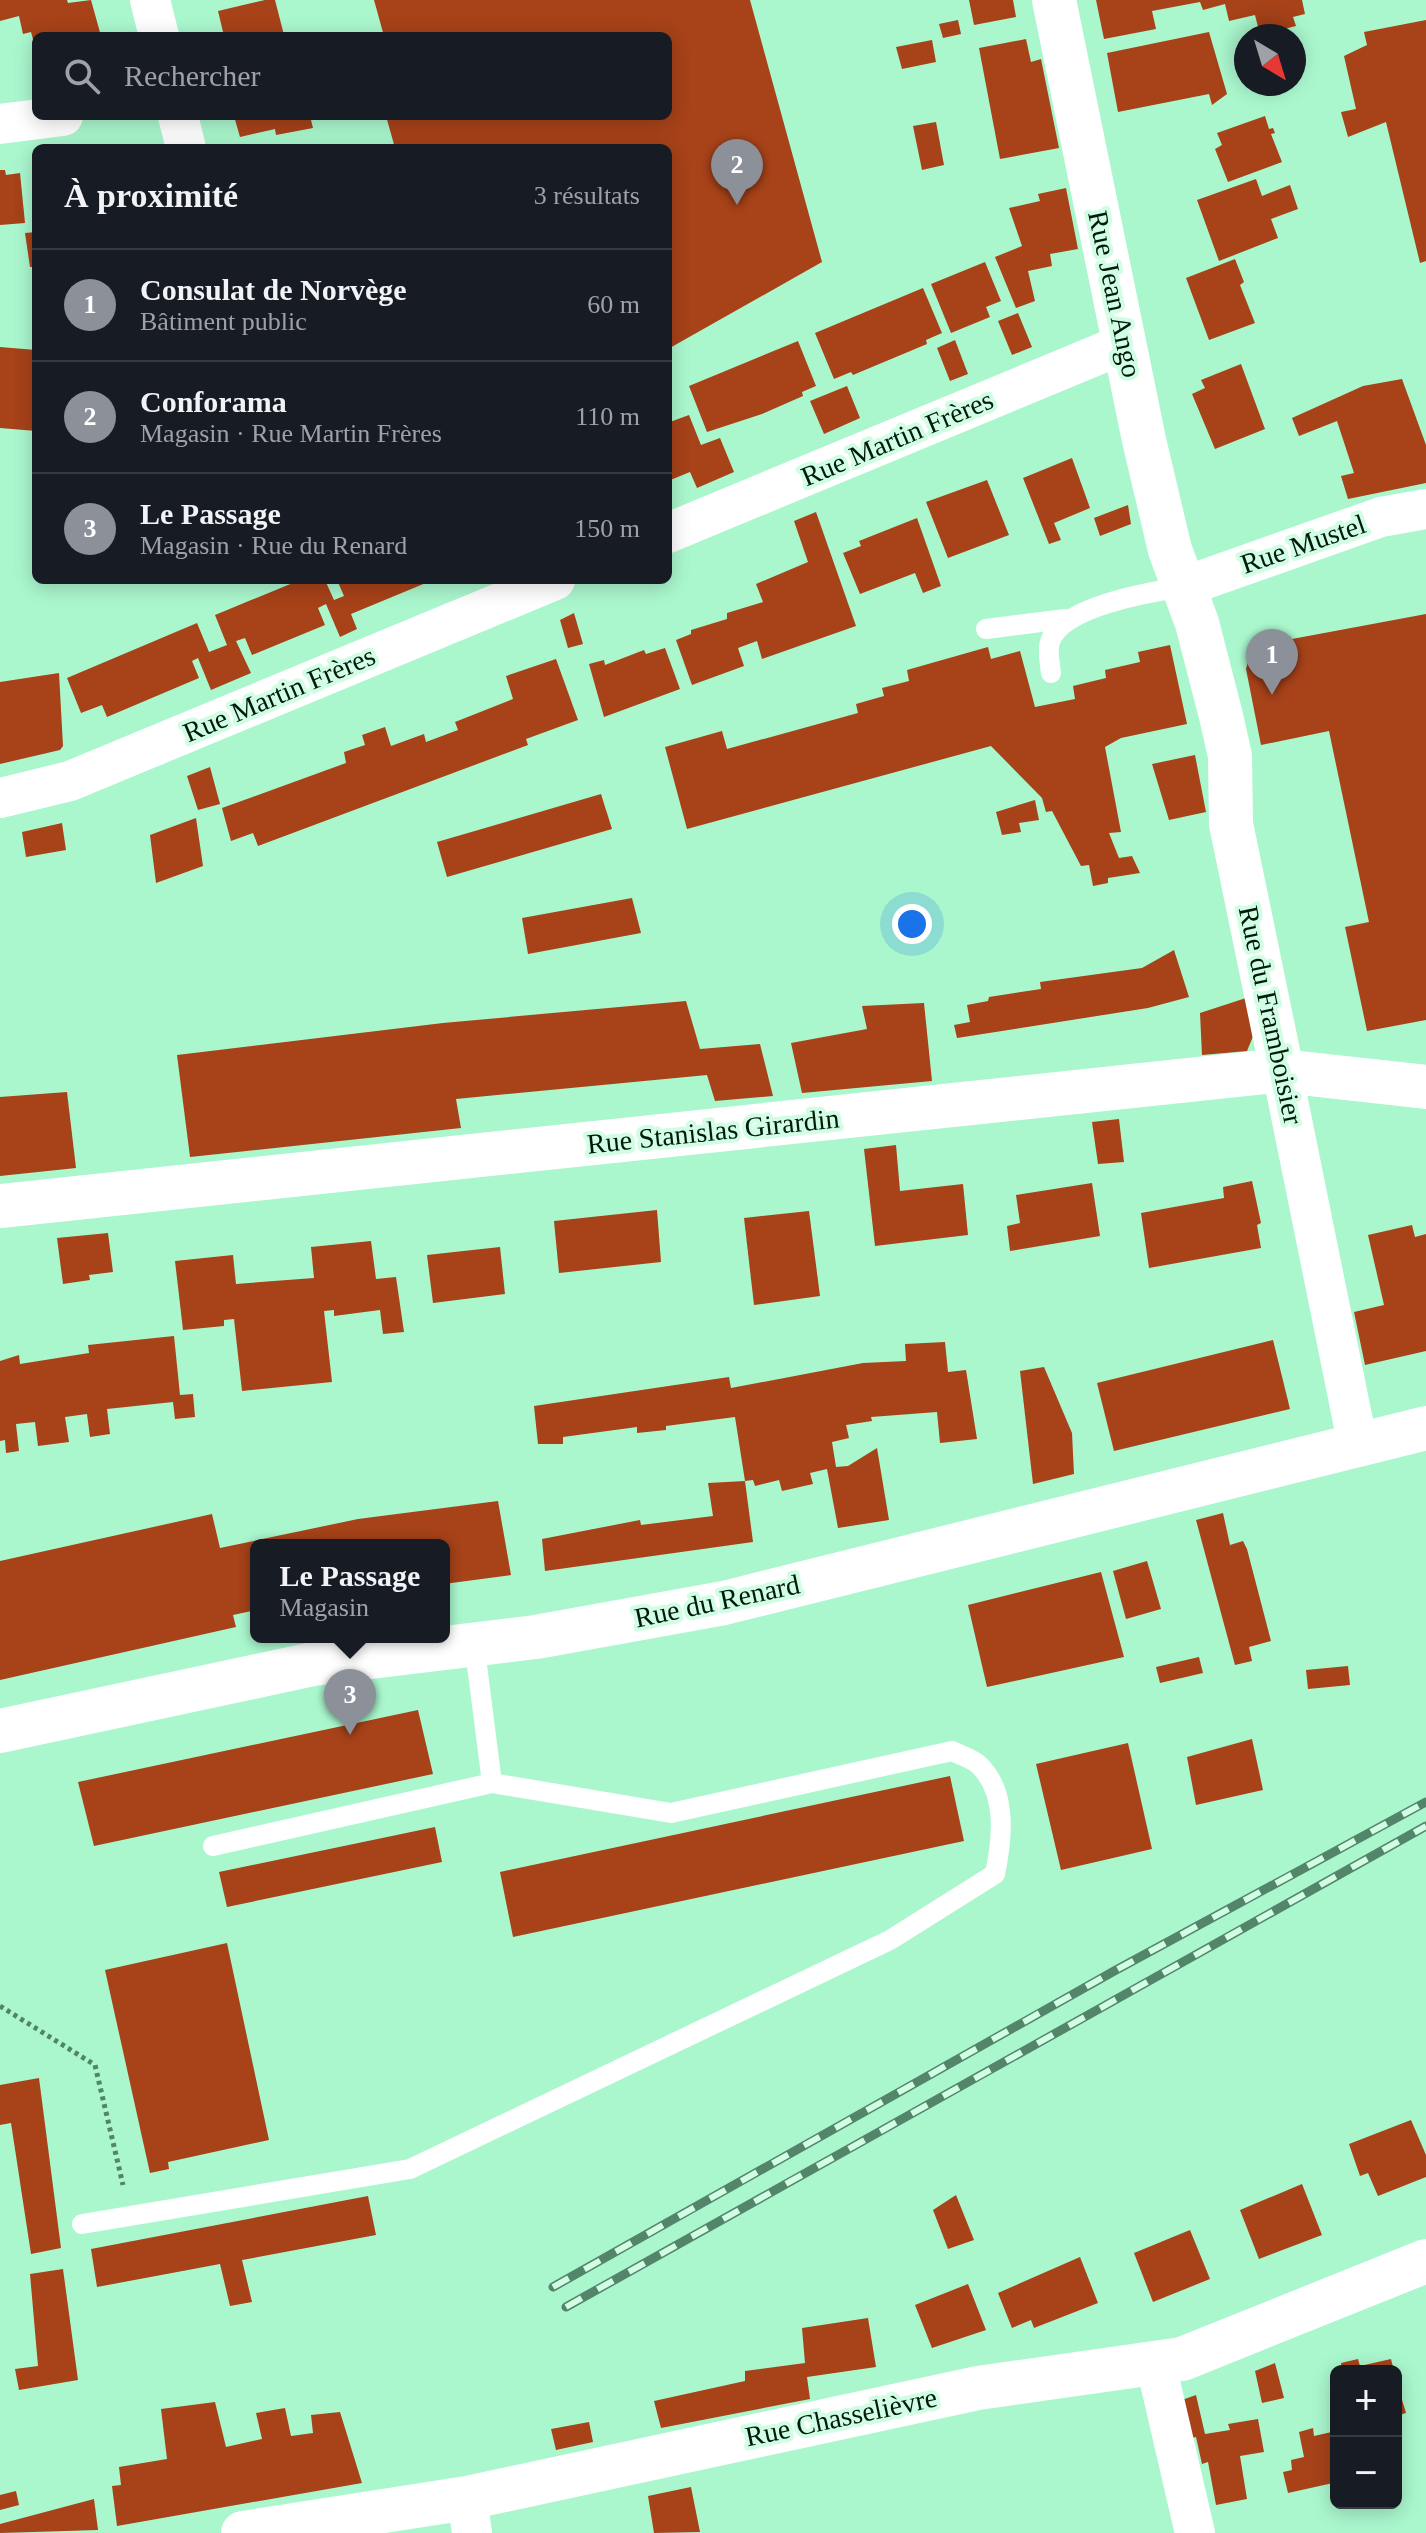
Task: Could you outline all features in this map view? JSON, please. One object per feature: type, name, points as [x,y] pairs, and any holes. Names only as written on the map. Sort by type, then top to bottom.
[{"type":"street","points":[[150,0],[158,32]]},
{"type":"street","name":"Rue Jean Ango","points":[[1054,0],[1144,440],[1170,550],[1183,587]]},
{"type":"street","points":[[0,124],[32,120]]},
{"type":"street","points":[[179,120],[185,144]]},
{"type":"street","name":"Rue Martin Frères","points":[[672,531],[1126,343]]},
{"type":"street","name":"Rue Mustel","points":[[1183,587],[1381,517],[1426,509]]},
{"type":"street","name":"Rue Martin Frères","points":[[0,798],[70,781],[545,584]]},
{"type":"street","name":"Rue du Framboisier","points":[[1183,587],[1197,623],[1230,756],[1231,824],[1358,1446]]},
{"type":"street","name":"Rue Stanislas Girardin","points":[[0,1206],[1282,1071],[1426,1087]]},
{"type":"street","name":"Rue du Renard","points":[[0,1731],[221,1681],[474,1642],[536,1637],[724,1603],[1426,1428]]},
{"type":"street","name":"Rue Chasselièvre","points":[[243,2533],[469,2515],[978,2388],[1156,2365],[1182,2359],[1426,2261]]},
{"type":"street","points":[[1156,2365],[1195,2533]]},
{"type":"lane","points":[[986,629],[1065,619],[1152,591],[1183,587]]},
{"type":"lane","points":[[1051,673],[1049,643],[1065,619]]},
{"type":"lane","points":[[474,1642],[492,1783]]},
{"type":"lane","points":[[82,2224],[410,2169],[890,1940],[995,1874],[1002,1837],[997,1795],[980,1765],[952,1751],[671,1813],[492,1783],[213,1846]]},
{"type":"path","points":[[0,2006],[95,2065],[130,2216]]},
{"type":"building","points":[[0,0],[67,0],[68,3],[91,0],[100,32],[32,32],[32,36],[31,32],[23,34],[19,16],[0,21]]},
{"type":"building","points":[[275,0],[283,32],[223,32],[218,11]]},
{"type":"building","points":[[374,0],[750,0],[822,262],[672,347],[672,144],[394,144],[387,120],[672,120],[672,32],[383,32]]},
{"type":"building","points":[[969,0],[1013,0],[1016,17],[974,25]]},
{"type":"building","points":[[1096,0],[1302,0],[1305,14],[1293,17],[1295,24],[1257,24],[1255,15],[1229,21],[1225,4],[1203,10],[1200,2],[1152,11],[1156,29],[1104,39]]},
{"type":"building","points":[[958,20],[961,34],[943,38],[939,24]]},
{"type":"building","points":[[1426,20],[1426,261],[1420,263],[1386,122],[1348,137],[1341,112],[1356,109],[1344,56],[1367,45],[1364,32]]},
{"type":"building","points":[[1209,32],[1227,94],[1212,105],[1209,94],[1118,112],[1107,53]]},
{"type":"building","points":[[1026,39],[1031,62],[1041,59],[1059,148],[1000,159],[979,48]]},
{"type":"building","points":[[932,40],[936,62],[902,69],[896,47]]},
{"type":"building","points":[[1265,116],[1269,129],[1273,128],[1275,133],[1271,134],[1282,162],[1228,182],[1215,149],[1222,145],[1217,133]]},
{"type":"building","points":[[235,120],[311,120],[313,128],[276,135],[275,129],[240,137]]},
{"type":"building","points":[[936,122],[944,165],[922,170],[913,126]]},
{"type":"building","points":[[0,170],[5,170],[6,175],[20,173],[25,223],[0,225]]},
{"type":"building","points":[[1256,179],[1262,196],[1290,185],[1298,209],[1271,219],[1278,238],[1219,261],[1197,200]]},
{"type":"building","points":[[1066,188],[1078,249],[1050,254],[1052,266],[1028,271],[1035,301],[1016,308],[995,257],[1022,246],[1009,208],[1040,201],[1038,194]]},
{"type":"building","points":[[32,232],[32,267],[30,267],[25,233]]},
{"type":"building","points":[[1235,259],[1244,282],[1240,285],[1255,323],[1209,340],[1186,278]]},
{"type":"building","points":[[985,262],[1001,301],[986,307],[990,317],[951,333],[931,284]]},
{"type":"building","points":[[923,288],[942,333],[926,340],[927,344],[853,375],[851,372],[834,379],[815,333]]},
{"type":"building","points":[[1018,313],[1032,347],[1012,355],[998,321]]},
{"type":"building","points":[[955,340],[968,374],[950,381],[937,348]]},
{"type":"building","points":[[798,341],[816,386],[802,392],[803,396],[762,414],[707,432],[689,386]]},
{"type":"building","points":[[0,347],[32,350],[32,431],[0,428]]},
{"type":"building","points":[[1241,364],[1265,429],[1215,449],[1192,394],[1205,388],[1201,380]]},
{"type":"building","points":[[1402,379],[1426,445],[1426,483],[1348,499],[1341,476],[1354,473],[1337,421],[1299,436],[1292,418],[1363,386]]},
{"type":"building","points":[[847,386],[860,418],[824,434],[810,401]]},
{"type":"building","points":[[689,415],[701,445],[720,438],[734,472],[697,488],[690,472],[672,479],[672,421]]},
{"type":"building","points":[[1072,458],[1090,508],[1054,523],[1061,540],[1049,544],[1023,478]]},
{"type":"building","points":[[987,480],[1009,535],[948,558],[926,502]]},
{"type":"building","points":[[1128,505],[1131,524],[1100,536],[1094,518]]},
{"type":"building","points":[[816,512],[856,626],[762,659],[757,641],[738,648],[744,666],[692,685],[676,640],[691,634],[691,630],[727,619],[727,613],[763,602],[756,584],[808,562],[794,521]]},
{"type":"building","points":[[917,518],[941,586],[923,593],[915,573],[860,594],[843,553],[861,546],[859,541]]},
{"type":"building","points":[[290,584],[327,584],[334,600],[344,596],[339,584],[423,584],[351,614],[357,629],[340,637],[326,604],[318,608],[325,625],[252,655],[245,638],[236,641],[251,673],[211,690],[198,658],[192,661],[199,678],[107,717],[102,705],[81,713],[67,678],[197,623],[209,652],[227,645],[215,615]]},
{"type":"building","points":[[574,613],[583,644],[568,648],[560,620]]},
{"type":"building","points":[[1426,614],[1426,1020],[1367,1031],[1345,927],[1369,922],[1329,731],[1261,745],[1246,669],[1250,655],[1293,646],[1292,639]]},
{"type":"building","points":[[1170,645],[1187,724],[1121,738],[1105,747],[1121,832],[1109,833],[1119,858],[1132,856],[1140,873],[1108,878],[1108,883],[1093,886],[1089,865],[1081,866],[1052,811],[1046,812],[1042,798],[991,746],[687,829],[665,747],[722,731],[727,749],[858,713],[856,704],[884,696],[882,688],[909,681],[907,670],[988,647],[991,659],[1020,651],[1035,707],[1075,699],[1073,686],[1106,678],[1105,670],[1140,662],[1138,652]]},
{"type":"building","points":[[665,648],[680,689],[604,717],[589,664],[604,660],[605,665],[644,650],[646,654]]},
{"type":"building","points":[[556,659],[578,720],[526,739],[528,745],[258,846],[253,833],[231,841],[222,808],[346,763],[344,752],[365,745],[362,735],[385,727],[391,746],[424,734],[426,742],[458,730],[455,722],[513,699],[506,676]]},
{"type":"building","points":[[59,673],[63,746],[60,750],[0,764],[0,682]]},
{"type":"building","points":[[1195,755],[1206,812],[1169,820],[1152,764]]},
{"type":"building","points":[[210,767],[220,804],[198,810],[187,776]]},
{"type":"building","points":[[601,794],[612,829],[447,877],[437,842]]},
{"type":"building","points":[[1035,800],[1039,820],[1019,823],[1021,832],[1002,835],[996,812]]},
{"type":"building","points":[[196,818],[203,866],[156,883],[150,835]]},
{"type":"building","points":[[62,823],[66,850],[26,857],[22,832]]},
{"type":"building","points":[[632,898],[641,933],[528,954],[522,918]]},
{"type":"building","points":[[1174,950],[1189,997],[1148,1008],[957,1038],[954,1025],[970,1022],[967,1005],[988,1001],[989,997],[1041,989],[1040,982],[1142,968]]},
{"type":"building","points":[[1246,998],[1254,1034],[1247,1051],[1202,1055],[1200,1013]]},
{"type":"building","points":[[686,1001],[700,1049],[760,1044],[773,1096],[715,1101],[707,1075],[456,1099],[461,1128],[190,1157],[177,1055],[443,1023]]},
{"type":"building","points":[[924,1003],[932,1081],[802,1093],[791,1043],[867,1029],[862,1006]]},
{"type":"building","points":[[67,1092],[76,1168],[0,1176],[0,1097]]},
{"type":"building","points":[[1119,1119],[1124,1162],[1098,1164],[1092,1122]]},
{"type":"building","points":[[896,1145],[900,1191],[963,1184],[968,1235],[875,1246],[864,1149]]},
{"type":"building","points":[[1252,1181],[1261,1223],[1257,1225],[1261,1248],[1149,1268],[1141,1213],[1224,1198],[1223,1187]]},
{"type":"building","points":[[1092,1183],[1100,1236],[1010,1251],[1007,1226],[1020,1223],[1016,1195]]},
{"type":"building","points":[[657,1210],[661,1262],[559,1273],[554,1221]]},
{"type":"building","points":[[809,1211],[820,1296],[754,1305],[744,1218]]},
{"type":"building","points":[[1412,1225],[1415,1237],[1426,1234],[1426,1351],[1365,1365],[1354,1312],[1384,1305],[1368,1235]]},
{"type":"building","points":[[108,1233],[113,1272],[89,1275],[90,1280],[63,1284],[57,1238]]},
{"type":"building","points":[[371,1241],[376,1279],[396,1277],[404,1332],[383,1334],[380,1310],[334,1316],[334,1310],[324,1311],[332,1382],[242,1391],[234,1319],[224,1320],[224,1326],[183,1330],[175,1261],[233,1255],[236,1284],[314,1278],[311,1247]]},
{"type":"building","points":[[500,1247],[505,1294],[433,1303],[427,1255]]},
{"type":"building","points":[[174,1336],[180,1395],[193,1394],[195,1417],[175,1419],[173,1402],[107,1409],[110,1434],[90,1437],[87,1414],[65,1417],[69,1442],[38,1446],[35,1422],[16,1424],[19,1451],[6,1453],[5,1440],[0,1441],[0,1361],[19,1355],[20,1364],[89,1353],[88,1345]]},
{"type":"building","points":[[1273,1340],[1290,1409],[1114,1451],[1097,1383]]},
{"type":"building","points":[[945,1342],[948,1372],[966,1370],[977,1439],[940,1443],[937,1412],[871,1417],[872,1421],[846,1425],[849,1438],[832,1442],[836,1467],[848,1466],[877,1448],[889,1520],[838,1528],[827,1469],[810,1473],[813,1484],[782,1491],[779,1480],[755,1486],[753,1480],[745,1481],[735,1417],[666,1426],[666,1430],[637,1433],[637,1427],[563,1437],[563,1444],[538,1444],[534,1406],[729,1377],[731,1388],[863,1363],[906,1361],[905,1344]]},
{"type":"building","points":[[1044,1367],[1072,1433],[1074,1474],[1033,1484],[1020,1371]]},
{"type":"building","points":[[745,1481],[753,1542],[545,1571],[542,1539],[640,1520],[641,1525],[713,1516],[708,1483]]},
{"type":"building","points":[[498,1501],[511,1575],[450,1583],[450,1539],[263,1539],[358,1519]]},
{"type":"building","points":[[1223,1513],[1230,1545],[1243,1541],[1247,1549],[1271,1641],[1249,1647],[1252,1661],[1235,1665],[1196,1520]]},
{"type":"building","points":[[212,1514],[220,1548],[250,1542],[250,1611],[233,1615],[236,1627],[0,1680],[0,1561]]},
{"type":"building","points":[[1147,1561],[1161,1609],[1126,1619],[1113,1571]]},
{"type":"building","points":[[1101,1572],[1124,1657],[987,1687],[968,1605]]},
{"type":"building","points":[[1199,1657],[1203,1673],[1160,1683],[1156,1667]]},
{"type":"building","points":[[1348,1666],[1350,1685],[1308,1689],[1306,1670]]},
{"type":"building","points":[[418,1710],[433,1774],[94,1846],[78,1782]]},
{"type":"building","points":[[1252,1739],[1263,1790],[1196,1805],[1187,1757]]},
{"type":"building","points":[[1128,1743],[1152,1849],[1061,1870],[1036,1764]]},
{"type":"building","points":[[950,1776],[964,1841],[513,1937],[500,1872]]},
{"type":"building","points":[[435,1827],[442,1862],[227,1907],[219,1872]]},
{"type":"building","points":[[227,1943],[269,2140],[168,2162],[169,2169],[150,2173],[105,1970]]},
{"type":"building","points":[[39,2078],[61,2248],[31,2254],[11,2123],[0,2125],[0,2085]]},
{"type":"building","points":[[1411,2120],[1426,2155],[1426,2177],[1378,2196],[1368,2173],[1360,2176],[1349,2144]]},
{"type":"building","points":[[1302,2184],[1322,2235],[1259,2259],[1240,2210]]},
{"type":"building","points":[[956,2195],[974,2240],[948,2249],[933,2210]]},
{"type":"building","points":[[368,2196],[376,2235],[242,2260],[252,2302],[230,2306],[220,2264],[97,2287],[91,2249]]},
{"type":"building","points":[[1190,2230],[1210,2279],[1153,2302],[1134,2253]]},
{"type":"building","points":[[1080,2257],[1098,2303],[1034,2328],[1031,2320],[1012,2328],[998,2293]]},
{"type":"building","points":[[63,2269],[78,2380],[19,2390],[15,2369],[38,2366],[30,2274]]},
{"type":"building","points":[[968,2284],[986,2330],[932,2348],[915,2305]]},
{"type":"building","points":[[868,2318],[876,2367],[807,2377],[810,2399],[661,2428],[654,2401],[745,2381],[745,2371],[805,2363],[802,2328]]},
{"type":"building","points":[[1358,2359],[1360,2365],[1341,2365]]},
{"type":"building","points":[[1391,2359],[1392,2365],[1364,2365]]},
{"type":"building","points":[[1275,2363],[1284,2398],[1262,2403],[1255,2371]]},
{"type":"building","points":[[1196,2395],[1205,2434],[1230,2430],[1228,2424],[1258,2419],[1264,2452],[1240,2456],[1247,2499],[1216,2505],[1208,2462],[1202,2464],[1196,2437],[1187,2439],[1179,2401]]},
{"type":"building","points":[[215,2402],[226,2447],[262,2439],[256,2413],[285,2408],[291,2436],[313,2433],[311,2415],[340,2412],[362,2483],[117,2526],[112,2486],[121,2485],[119,2467],[167,2459],[161,2409]]},
{"type":"building","points":[[589,2422],[593,2442],[556,2450],[551,2429]]},
{"type":"building","points":[[1313,2428],[1314,2436],[1330,2432],[1330,2484],[1288,2493],[1283,2472],[1292,2470],[1291,2460],[1304,2457],[1299,2432]]},
{"type":"building","points":[[691,2487],[700,2532],[654,2533],[648,2496]]},
{"type":"building","points":[[16,2491],[19,2505],[0,2510],[0,2495]]},
{"type":"building","points":[[94,2499],[98,2530],[0,2533],[0,2524]]},
{"type":"railway","points":[[553,2287],[1116,1970],[1426,1802]]},
{"type":"railway","points":[[566,2307],[1426,1826]]},
{"type":"place","name":"Conforama","points":[[737,205]]},
{"type":"place","name":"Consulat de Norvège","points":[[1272,695]]},
{"type":"place","name":"Le Passage","points":[[350,1735]]}]
